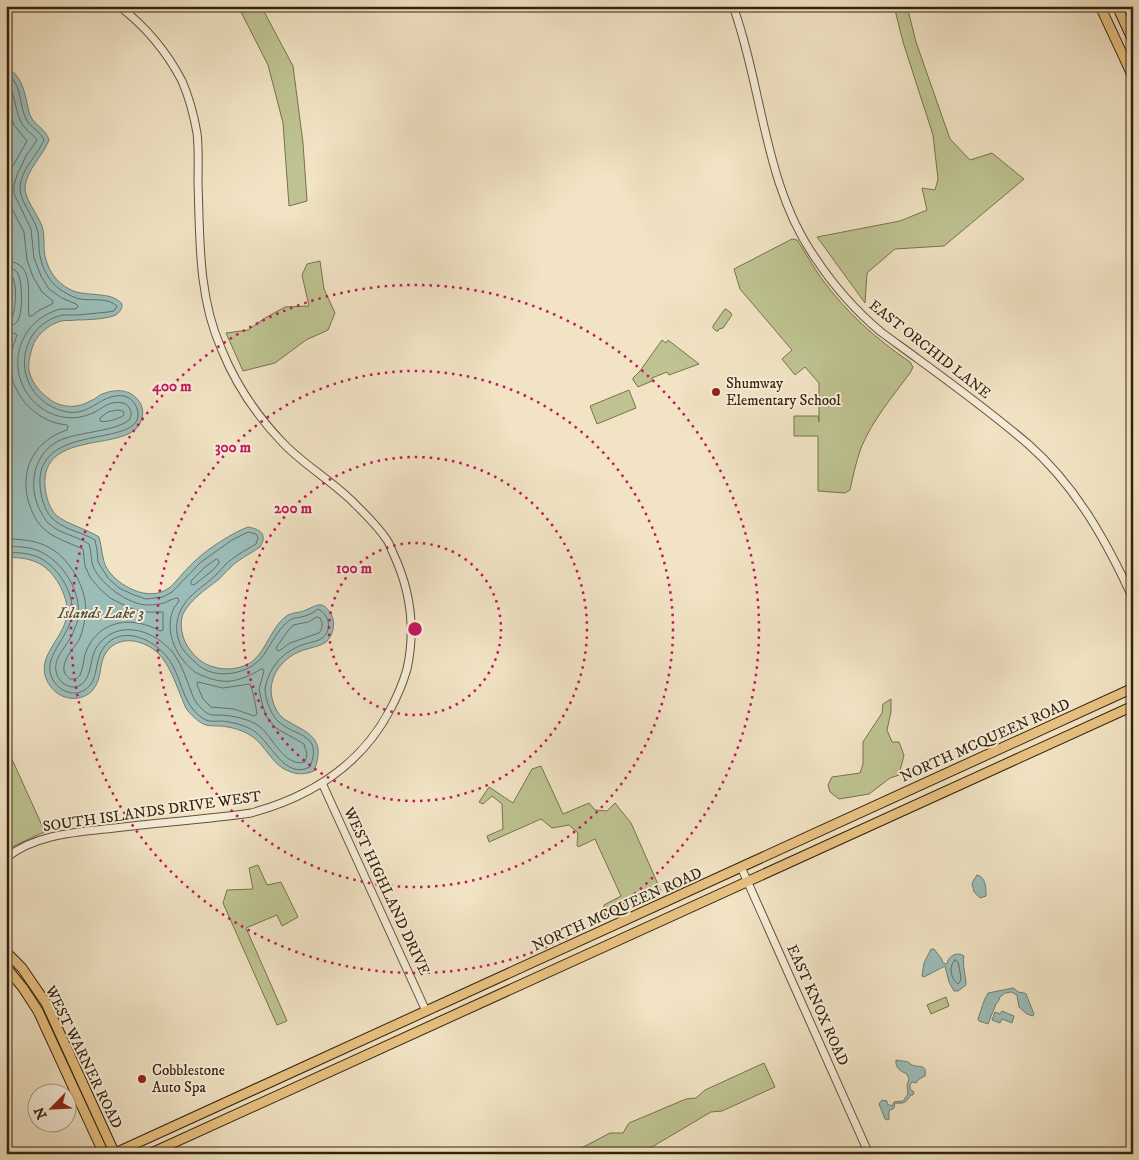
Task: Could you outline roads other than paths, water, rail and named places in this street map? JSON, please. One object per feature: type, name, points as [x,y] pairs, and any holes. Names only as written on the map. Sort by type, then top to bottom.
[{"type":"main road","points":[[1100,6],[1133,77]]},
{"type":"main road","points":[[1117,6],[1133,41]]},
{"type":"main road","name":"NORTH MCQUEEN ROAD","points":[[114,1154],[1133,688]]},
{"type":"main road","name":"NORTH MCQUEEN ROAD","points":[[149,1154],[1133,706]]},
{"type":"main road","name":"WEST WARNER ROAD","points":[[6,952],[22,968],[50,1011],[114,1154]]},
{"type":"main road","name":"WEST WARNER ROAD","points":[[6,967],[23,988],[40,1016],[104,1154]]},
{"type":"main road","points":[[40,1016],[50,1011]]},
{"type":"main road","points":[[270,1082],[276,1096]]},
{"type":"street","name":"SOUTH ISLANDS DRIVE WEST","points":[[6,858],[27,845],[46,838],[77,832],[252,813],[274,806],[322,783],[342,769],[360,752],[387,716],[407,670],[411,644],[411,617],[407,588],[387,540],[349,498],[299,459],[282,442],[250,403],[220,348],[205,297],[201,266],[197,136],[191,109],[183,83],[170,61],[136,20],[119,6]]},
{"type":"street","name":"EAST ORCHID LANE","points":[[733,6],[780,184],[798,229],[815,258],[857,309],[881,331],[989,412],[1056,472],[1099,532],[1118,566],[1133,599]]},
{"type":"street","name":"WEST HIGHLAND DRIVE","points":[[322,783],[426,1011]]},
{"type":"street","name":"EAST KNOX ROAD","points":[[741,867],[870,1154]]},
{"type":"water","name":"Islands Lake 3","points":[[6,66],[15,73],[21,82],[31,117],[49,140],[32,168],[25,187],[29,201],[42,226],[48,266],[56,279],[69,289],[75,292],[105,295],[122,304],[120,311],[114,316],[61,321],[43,331],[36,339],[32,348],[29,364],[31,378],[45,396],[58,404],[74,406],[85,404],[105,393],[120,391],[134,396],[140,402],[142,410],[141,421],[134,431],[121,437],[70,448],[56,456],[47,468],[45,487],[50,505],[60,518],[99,537],[105,564],[111,574],[125,586],[143,593],[152,594],[169,588],[201,556],[236,533],[248,527],[262,533],[263,539],[260,547],[236,563],[190,604],[183,614],[181,622],[182,631],[188,647],[202,662],[210,666],[229,669],[245,665],[254,660],[278,624],[288,615],[320,605],[328,610],[333,618],[333,625],[332,633],[326,642],[301,651],[287,659],[276,671],[271,686],[273,702],[280,715],[309,734],[317,744],[318,755],[314,771],[300,774],[284,769],[256,739],[247,733],[229,727],[206,725],[199,721],[187,709],[163,658],[153,649],[138,642],[123,641],[109,649],[104,656],[96,685],[87,695],[74,698],[61,696],[51,687],[46,677],[44,668],[46,659],[65,624],[67,615],[66,600],[59,584],[43,566],[25,559],[6,558],[6,324],[10,298],[6,273]]},
{"type":"water","points":[[977,875],[984,880],[986,886],[986,896],[980,898],[974,892],[972,883]]},
{"type":"water","points":[[931,949],[934,949],[943,963],[947,964],[953,955],[959,954],[964,956],[966,985],[958,991],[954,991],[949,982],[945,966],[924,977],[922,976],[924,963]]},
{"type":"water","points":[[1013,988],[1018,992],[1026,994],[1034,1014],[1033,1016],[1027,1014],[1019,1007],[1017,995],[1011,992],[1005,993],[1000,997],[988,1024],[979,1021],[978,1019],[988,993]]},
{"type":"water","points":[[1002,1011],[1014,1016],[1012,1023],[1002,1019],[1000,1023],[992,1020],[995,1012],[1000,1014]]},
{"type":"water","points":[[896,1060],[924,1068],[925,1076],[916,1083],[912,1082],[910,1089],[914,1092],[913,1095],[905,1102],[895,1103],[894,1108],[889,1111],[888,1120],[885,1119],[879,1104],[882,1100],[887,1101],[887,1104],[892,1106],[894,1102],[903,1100],[908,1094],[907,1085],[909,1079],[907,1074],[897,1068]]},
{"type":"place","name":"Shumway Elementary School","points":[[716,392]]},
{"type":"place","name":"Cobblestone Auto Spa","points":[[142,1079]]}]
